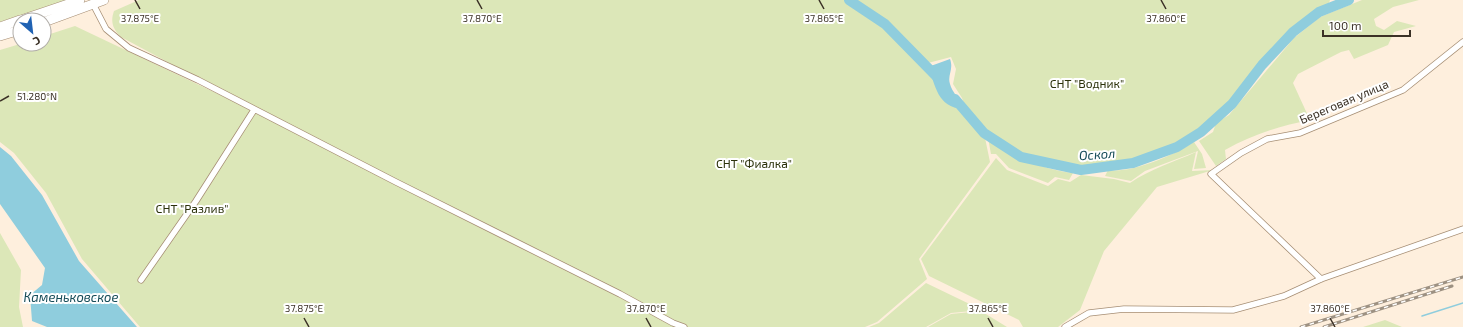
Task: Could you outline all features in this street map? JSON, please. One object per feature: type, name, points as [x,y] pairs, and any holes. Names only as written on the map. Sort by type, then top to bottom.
[{"type":"main road","points":[[44,12],[80,0]]},
{"type":"main road","points":[[52,19],[98,1]]},
{"type":"main road","points":[[0,27],[12,23]]},
{"type":"main road","points":[[0,36],[12,32]]},
{"type":"street","points":[[98,1],[106,29],[129,48],[198,80],[254,110],[620,294],[673,323],[684,327]]},
{"type":"street","name":"Береговая улица","points":[[1321,278],[1211,174],[1241,153],[1267,139],[1300,133],[1403,90],[1463,42]]},
{"type":"street","points":[[141,280],[196,201],[254,110]]},
{"type":"street","points":[[1065,327],[1089,313],[1124,309],[1233,310],[1284,296],[1321,278],[1463,229]]},
{"type":"green space","points":[[0,0],[67,0],[30,12],[12,12],[12,18],[0,22]]},
{"type":"green space","name":"СНТ \"Фиалка\"","points":[[139,0],[849,0],[885,24],[931,69],[984,133],[990,162],[919,259],[927,279],[877,322],[865,327],[140,327],[82,259],[46,193],[14,153],[0,142],[0,50],[12,46],[12,52],[52,52],[52,33],[75,26],[296,131],[121,37],[116,31],[112,22],[114,11]]},
{"type":"green space","name":"СНТ \"Водник\"","points":[[854,0],[1330,0],[1328,6],[1291,30],[1260,64],[1231,102],[1190,138],[1147,156],[1121,163],[1082,168],[1022,154],[981,127],[966,109],[962,98],[953,84],[956,69],[951,57],[928,63],[877,14]]},
{"type":"green space","points":[[1362,0],[1419,0],[1393,7],[1374,19],[1376,26],[1384,30],[1397,21],[1416,26],[1394,32],[1388,45],[1354,59],[1349,50],[1341,52],[1298,74],[1293,83],[1310,120],[1287,125],[1245,140],[1225,150],[1226,159],[1216,166],[1199,141],[1213,132],[1216,123],[1229,115],[1294,38],[1320,17]]},
{"type":"green space","points":[[988,138],[1008,151],[1028,161],[1050,169],[1073,173],[1069,180],[1055,177],[1048,183],[1009,168],[996,154],[991,154]]},
{"type":"green space","points":[[1194,142],[1202,154],[1206,168],[1194,169],[1198,151],[1145,171],[1131,181],[1105,176],[1108,170],[1128,169],[1140,166],[1164,158]]},
{"type":"green space","points":[[1196,152],[1192,171],[1213,170],[1157,187],[1104,251],[1080,310],[1058,327],[1023,327],[1019,320],[929,276],[921,259],[996,158],[1007,170],[1048,186],[1058,179],[1070,182],[1081,175],[1114,179],[1130,183],[1154,170]]},
{"type":"green space","points":[[0,233],[21,270],[19,307],[23,327],[0,327]]},
{"type":"green space","points":[[926,283],[982,310],[951,313],[926,327],[869,327],[879,323]]},
{"type":"green space","points":[[981,311],[1007,327],[928,327],[951,314]]},
{"type":"green space","points":[[1385,320],[1402,327],[1363,327]]},
{"type":"water","points":[[950,59],[951,66],[949,81],[952,90],[963,109],[954,107],[943,100],[936,88],[928,67]]},
{"type":"water","name":"Каменьковское","points":[[0,147],[11,156],[42,195],[79,261],[137,327],[47,327],[32,321],[30,295],[42,285],[45,268],[0,204]]},
{"type":"waterway","name":"Оскол","points":[[849,0],[885,24],[936,76]]},
{"type":"waterway","name":"Оскол","points":[[955,99],[984,133],[1021,157],[1081,170],[1133,163],[1177,147],[1201,132],[1232,104],[1262,65],[1293,32],[1319,12],[1349,0]]},
{"type":"waterway","points":[[1422,316],[1463,303]]},
{"type":"railway","points":[[1301,327],[1463,277]]},
{"type":"railway","points":[[1324,327],[1452,286]]},
{"type":"park label","name":"СНТ \"Разлив\"","points":[[192,209]]}]
